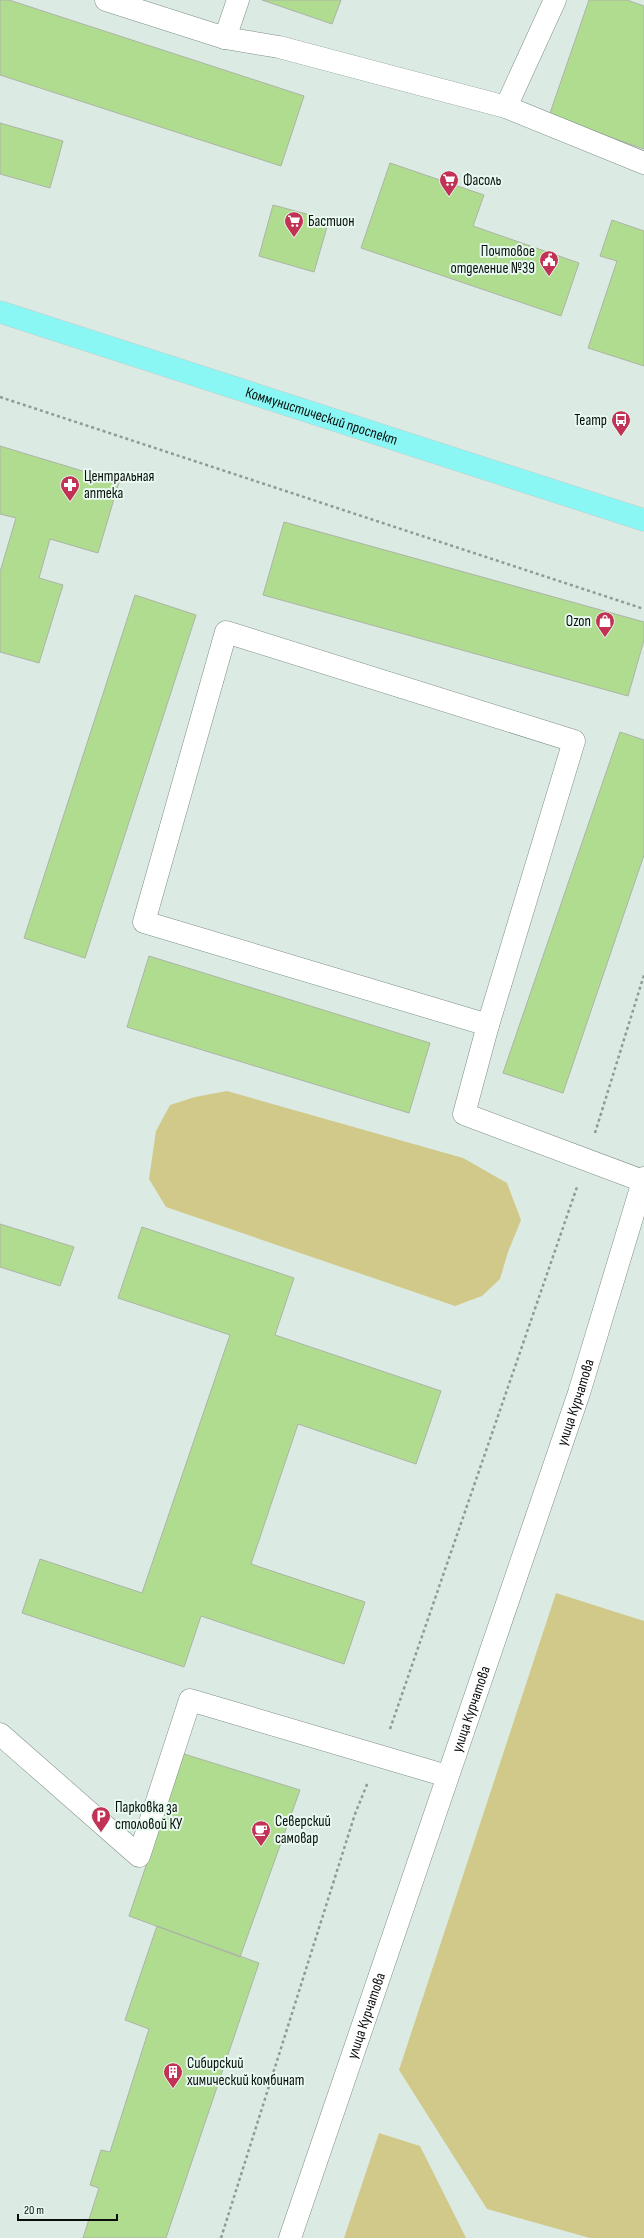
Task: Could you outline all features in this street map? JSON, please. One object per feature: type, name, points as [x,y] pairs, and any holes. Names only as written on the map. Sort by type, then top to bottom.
[{"type":"main road","name":"Коммунистический проспект","points":[[0,312],[644,520]]},
{"type":"street","points":[[106,0],[225,38],[279,47],[506,107],[644,163]]},
{"type":"street","points":[[225,38],[238,0]]},
{"type":"street","points":[[506,107],[555,0]]},
{"type":"street","points":[[488,1025],[144,922],[226,632],[574,741],[488,1025],[464,1114],[586,1161],[644,1180]]},
{"type":"street","name":"улица Курчатова","points":[[290,2238],[579,1393],[644,1180]]},
{"type":"street","points":[[0,1734],[140,1856],[190,1700],[447,1776]]},
{"type":"path","points":[[0,397],[644,609]]},
{"type":"path","points":[[221,2238],[355,1814],[396,1713],[586,1161],[644,975]]},
{"type":"shaded area","points":[[227,1091],[463,1158],[507,1183],[521,1220],[508,1252],[500,1279],[482,1296],[455,1306],[166,1207],[149,1179],[156,1131],[170,1105],[195,1097]]},
{"type":"shaded area","points":[[556,1593],[644,1621],[644,2238],[590,2238],[487,2209],[399,2070]]},
{"type":"shaded area","points":[[379,2133],[420,2146],[466,2238],[344,2238]]},
{"type":"building","points":[[0,0],[9,0],[304,96],[281,166],[0,75]]},
{"type":"building","points":[[262,0],[341,0],[332,24]]},
{"type":"building","points":[[589,0],[627,0],[644,6],[644,149],[549,116]]},
{"type":"building","points":[[0,123],[63,141],[50,188],[0,174]]},
{"type":"building","points":[[390,163],[484,195],[473,226],[579,263],[561,316],[361,248]]},
{"type":"building","name":"Бастион","points":[[273,205],[329,220],[314,272],[259,256]]},
{"type":"building","points":[[612,220],[644,231],[644,366],[588,348],[617,261],[600,256]]},
{"type":"building","points":[[0,446],[119,482],[98,553],[50,539],[39,578],[63,585],[39,663],[0,652],[0,572],[16,518],[0,514]]},
{"type":"building","points":[[284,522],[644,622],[644,640],[628,696],[263,595]]},
{"type":"building","points":[[135,595],[196,615],[85,958],[24,938]]},
{"type":"building","points":[[620,732],[644,740],[644,855],[563,1093],[503,1073]]},
{"type":"building","points":[[149,956],[430,1043],[409,1113],[127,1027]]},
{"type":"building","points":[[0,1224],[74,1247],[60,1286],[0,1267]]},
{"type":"building","points":[[142,1227],[294,1278],[275,1335],[441,1391],[416,1464],[298,1424],[251,1564],[365,1602],[344,1664],[201,1616],[184,1667],[22,1613],[40,1559],[142,1593],[230,1335],[118,1298]]},
{"type":"building","points":[[184,1754],[300,1790],[240,1957],[129,1916]]},
{"type":"building","name":"Сибирский химический комбинат","points":[[157,1926],[259,1963],[166,2238],[83,2238],[99,2188],[90,2185],[101,2150],[110,2152],[149,2029],[125,2020]]},
{"type":"place","name":"Фасоль","points":[[449,197]]},
{"type":"place","name":"Бастион","points":[[294,238]]},
{"type":"place","name":"Почтовое отделение №39","points":[[549,277]]},
{"type":"place","name":"Театр","points":[[621,437]]},
{"type":"place","name":"Центральная аптека","points":[[70,502]]},
{"type":"place","name":"Ozon","points":[[605,638]]},
{"type":"place","name":"Парковка за столовой КУ","points":[[101,1833]]},
{"type":"place","name":"Северский самовар","points":[[261,1847]]},
{"type":"place","name":"Сибирский химический комбинат","points":[[173,2089]]}]
